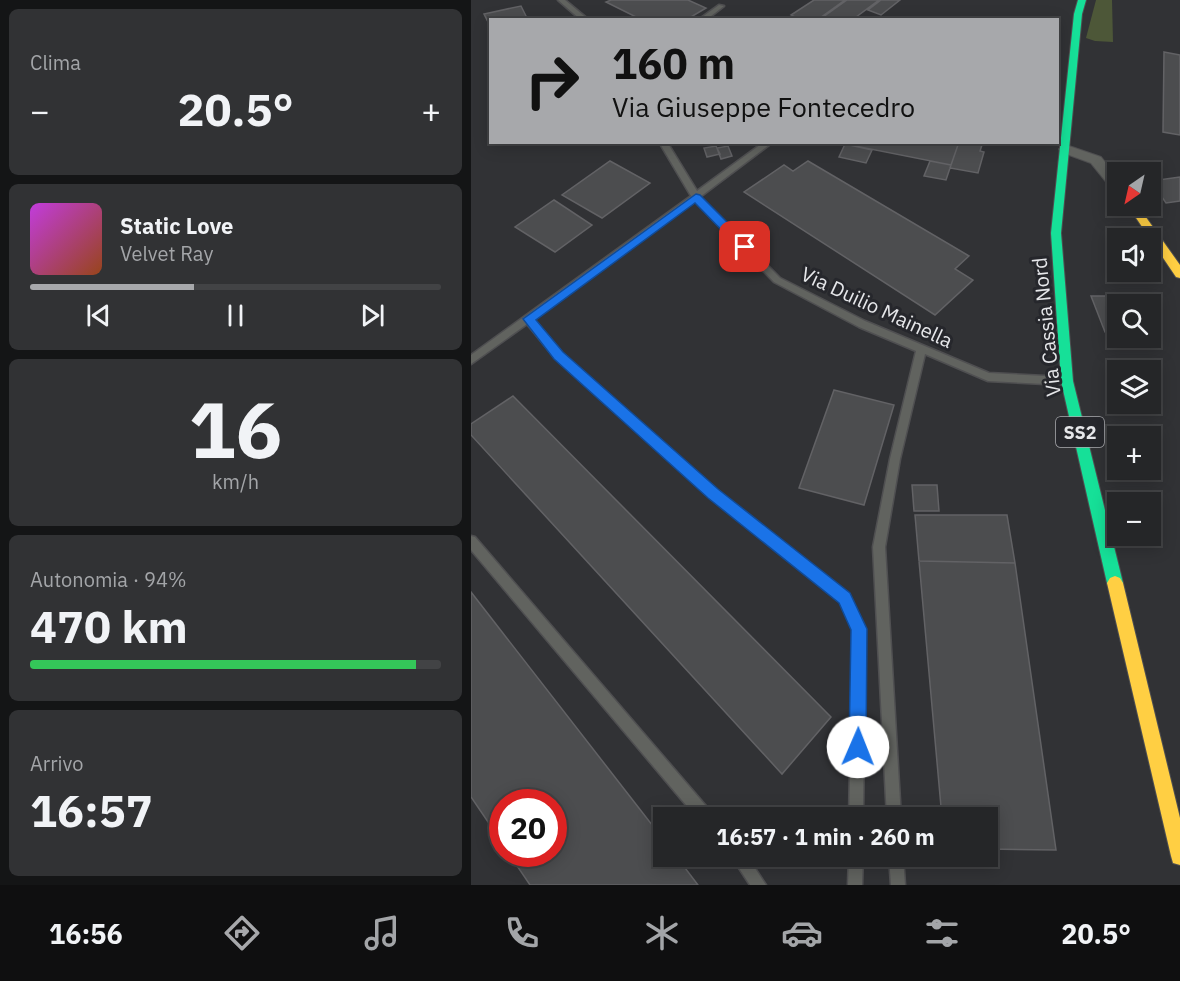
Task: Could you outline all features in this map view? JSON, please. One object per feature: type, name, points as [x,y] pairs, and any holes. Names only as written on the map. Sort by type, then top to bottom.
[{"type":"main road","name":"Via Cassia Nord","points":[[1082,0],[1078,14],[1056,233],[1067,381],[1180,856]]},
{"type":"main road","points":[[1140,216],[1180,274]]},
{"type":"street","points":[[1066,149],[1096,160],[1107,174]]},
{"type":"lane","points":[[561,0],[584,18]]},
{"type":"lane","points":[[704,18],[720,6]]},
{"type":"lane","name":"Via Duilio Mainella","points":[[664,144],[696,197],[777,280],[862,324],[988,377],[1067,381]]},
{"type":"lane","points":[[471,360],[766,144]]},
{"type":"lane","points":[[529,319],[558,355],[705,486],[845,598],[859,629],[856,807]]},
{"type":"lane","points":[[893,807],[879,547],[895,459],[921,349]]},
{"type":"lane","points":[[471,541],[698,807]]},
{"type":"lane","points":[[746,867],[759,885]]},
{"type":"lane","points":[[855,885],[856,867]]},
{"type":"lane","points":[[897,867],[898,885]]},
{"type":"green space","points":[[1096,0],[1112,0],[1113,42],[1086,38]]},
{"type":"building","points":[[611,0],[688,0],[706,8],[689,18],[638,18],[606,2]]},
{"type":"building","points":[[814,0],[845,0],[820,18],[797,18],[791,15]]},
{"type":"building","points":[[847,0],[879,0],[855,18],[822,18]]},
{"type":"building","points":[[881,0],[900,0],[881,15],[868,10]]},
{"type":"building","points":[[521,6],[527,18],[489,18],[489,24],[484,14]]},
{"type":"building","points":[[1164,52],[1180,55],[1180,135],[1163,132]]},
{"type":"building","points":[[845,144],[958,144],[951,165]]},
{"type":"building","points":[[845,144],[872,150],[866,163],[839,157]]},
{"type":"building","points":[[958,144],[982,144],[980,151],[984,152],[978,173],[950,168]]},
{"type":"building","points":[[716,146],[720,154],[707,157],[704,148]]},
{"type":"building","points":[[728,146],[732,156],[721,159],[717,148]]},
{"type":"building","points":[[610,161],[650,183],[602,218],[562,195]]},
{"type":"building","points":[[808,161],[969,256],[955,269],[973,280],[935,315],[744,192],[784,165],[793,171]]},
{"type":"building","points":[[930,161],[951,165],[946,180],[924,176]]},
{"type":"building","points":[[1180,177],[1180,201],[1166,203],[1161,196],[1161,180]]},
{"type":"building","points":[[554,200],[592,225],[555,252],[515,227]]},
{"type":"building","points":[[1091,296],[1107,296],[1107,332],[1105,332]]},
{"type":"building","points":[[834,390],[894,405],[864,505],[799,488]]},
{"type":"building","points":[[513,396],[831,717],[782,774],[471,435],[471,424]]},
{"type":"building","points":[[912,485],[937,485],[939,511],[914,511]]},
{"type":"building","points":[[915,515],[1007,515],[1015,563],[919,561]]},
{"type":"building","points":[[919,561],[1015,563],[1056,850],[998,849],[998,807],[941,807]]},
{"type":"building","points":[[471,592],[653,826],[653,867],[684,867],[698,885],[530,885],[518,867],[567,867],[567,789],[489,789],[489,823],[471,797]]},
{"type":"traffic: fast","points":[[1082,0],[1078,14],[1056,233],[1067,381],[1115,583]]},
{"type":"traffic: slow","points":[[1140,216],[1180,274]]},
{"type":"traffic: slow","points":[[1115,583],[1180,856]]},
{"type":"route","points":[[745,247],[696,197],[529,319],[558,355],[713,494],[845,598],[859,629],[858,747]]}]
